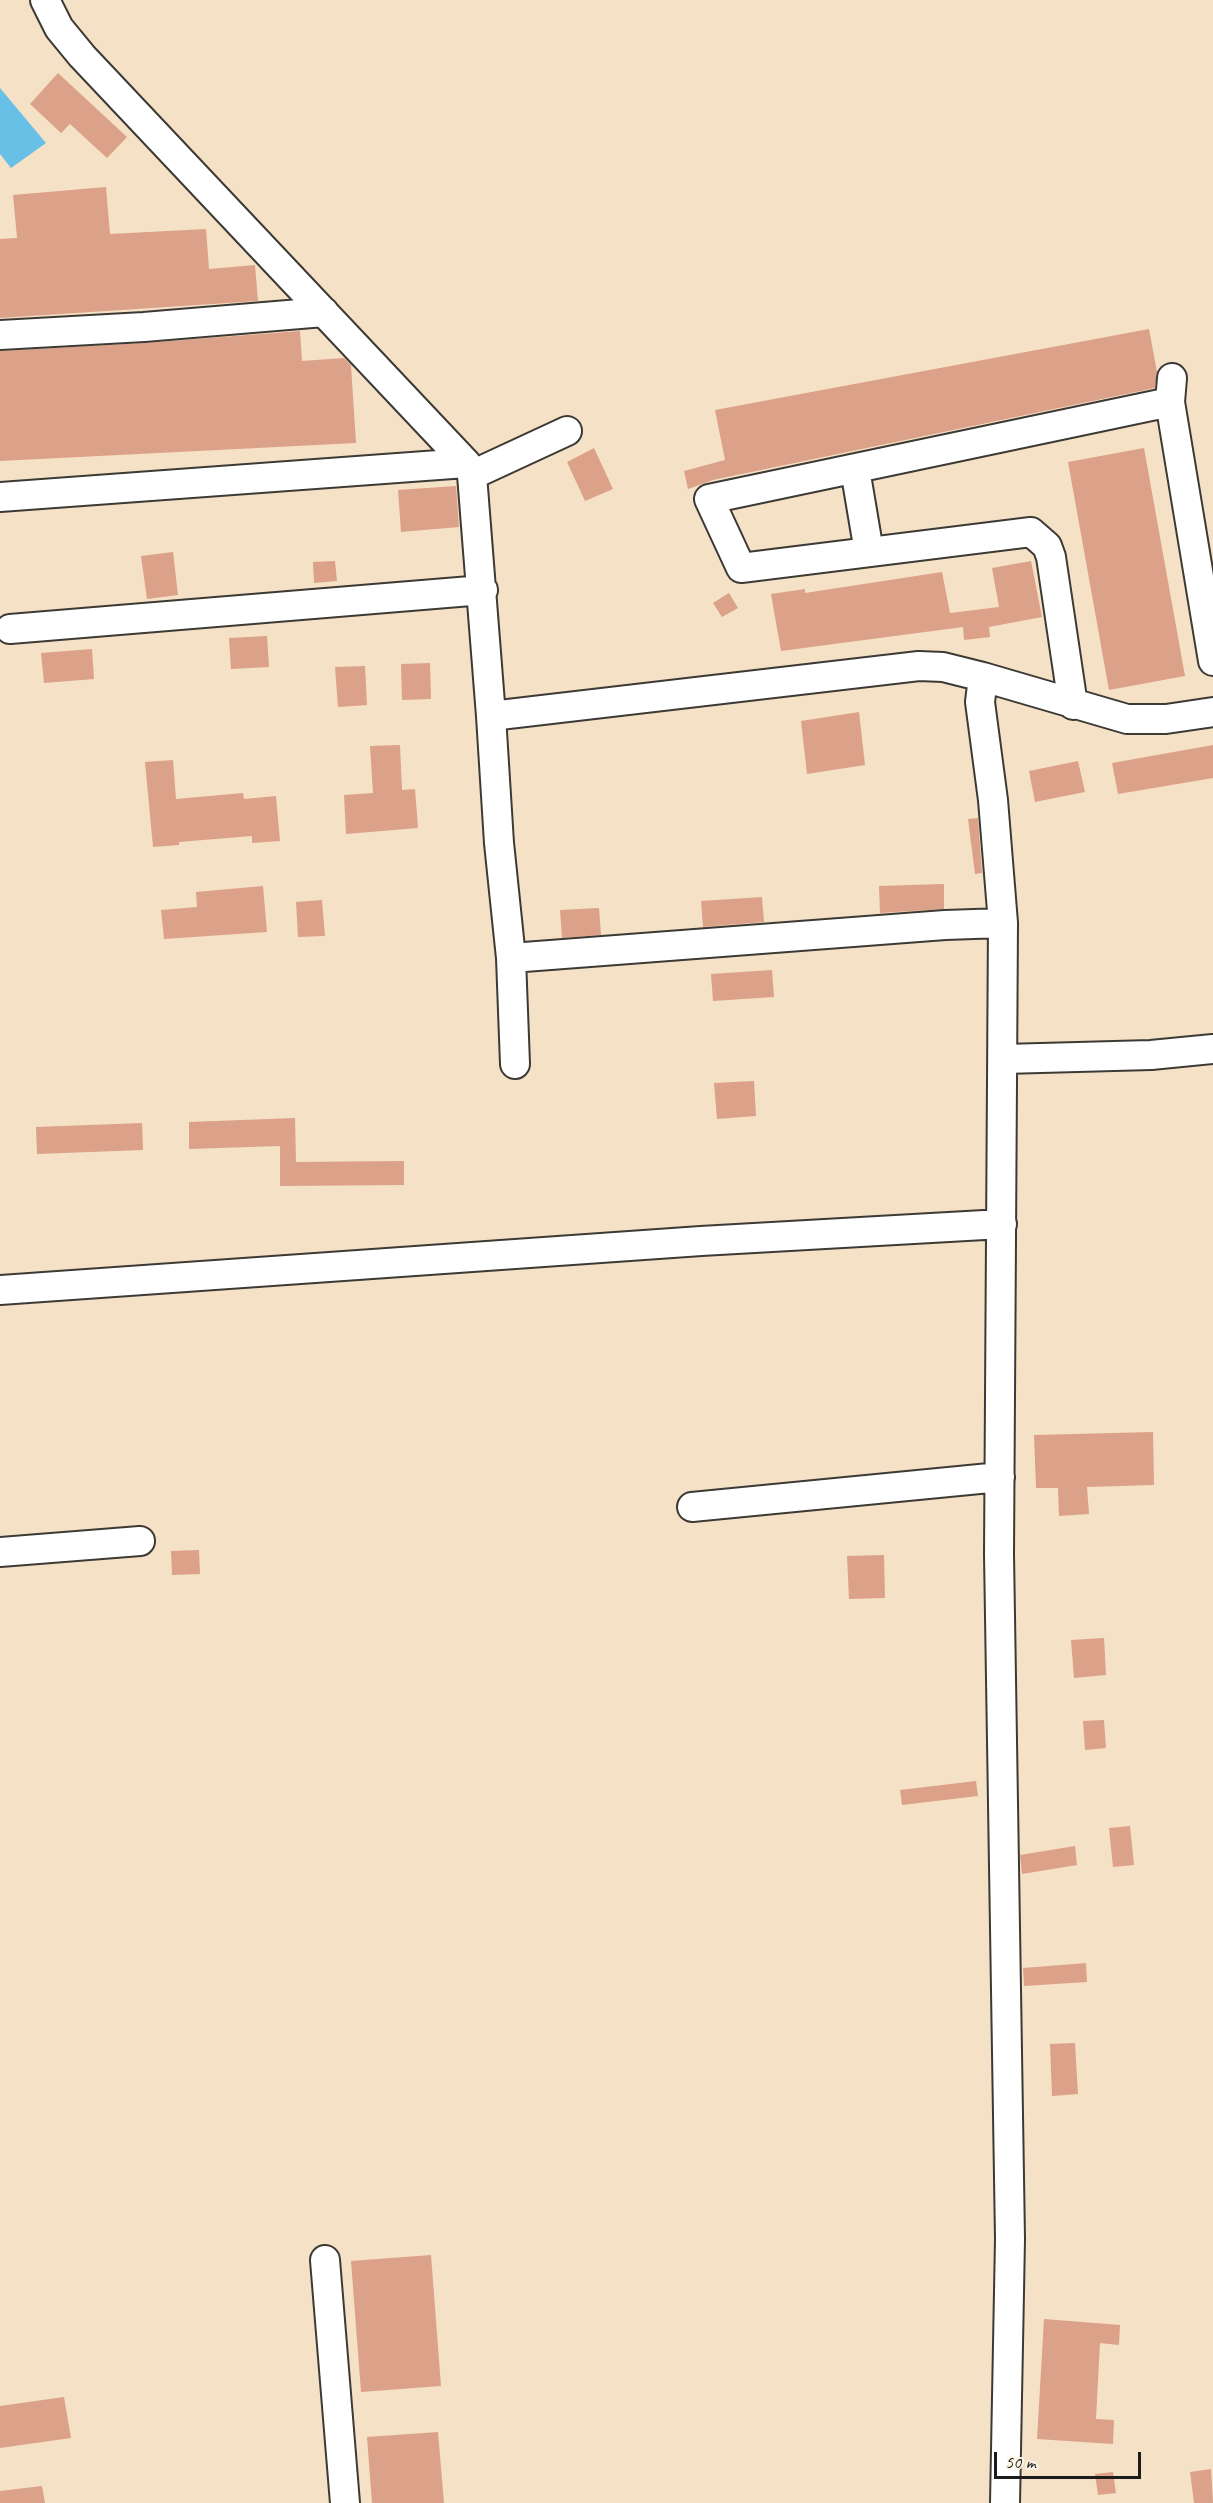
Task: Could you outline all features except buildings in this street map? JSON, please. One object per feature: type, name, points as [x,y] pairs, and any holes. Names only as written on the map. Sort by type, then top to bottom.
[{"type":"street","points":[[45,0],[59,28],[82,56],[469,469],[483,590],[499,843],[511,958],[515,1064]]},
{"type":"street","points":[[0,335],[144,327],[324,312]]},
{"type":"street","points":[[1073,705],[1051,557],[1040,538],[1031,532],[741,568],[709,499],[855,469],[1171,390],[1213,661]]},
{"type":"street","points":[[0,497],[469,469],[567,431]]},
{"type":"street","points":[[855,469],[869,552]]},
{"type":"street","points":[[10,629],[483,590]]},
{"type":"street","points":[[491,716],[920,666],[944,668],[983,677],[1073,705],[1127,718],[1166,719],[1213,712]]},
{"type":"street","points":[[983,677],[980,702],[993,800],[1003,923],[1000,1477],[1010,2239],[1005,2503]]},
{"type":"street","points":[[511,958],[945,924],[1003,923]]},
{"type":"street","points":[[1004,1059],[1151,1055],[1213,1049]]},
{"type":"street","points":[[0,1290],[690,1241],[1002,1224]]},
{"type":"street","points":[[692,1507],[1000,1477]]},
{"type":"street","points":[[0,1552],[140,1541]]},
{"type":"street","points":[[326,2260],[345,2503]]},
{"type":"water","points":[[0,88],[46,143],[11,168],[0,154]]}]
